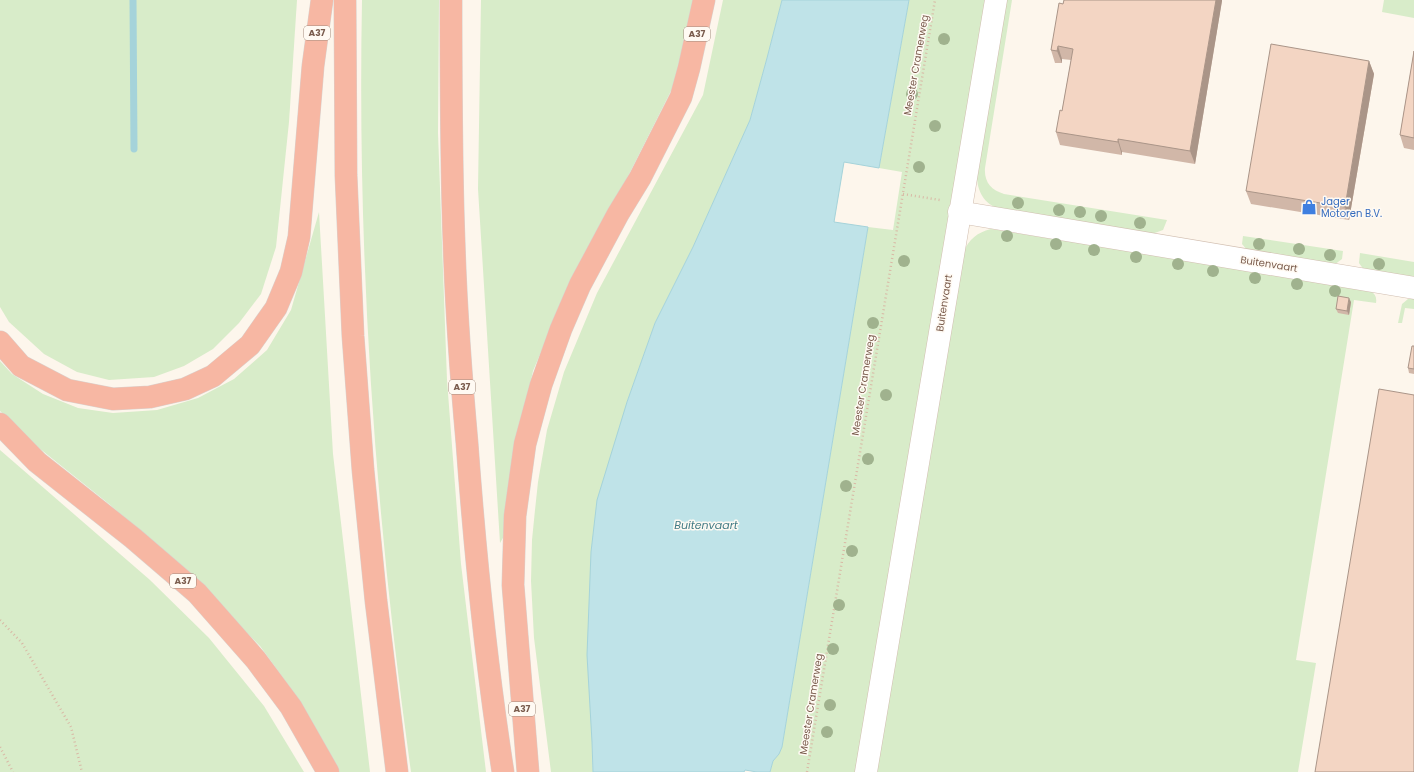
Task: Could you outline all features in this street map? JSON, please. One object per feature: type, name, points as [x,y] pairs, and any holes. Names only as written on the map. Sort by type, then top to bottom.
[{"type":"highway","name":"A37","points":[[0,342],[21,366],[67,390],[113,399],[150,397],[185,389],[213,376],[250,345],[276,308],[291,272],[300,237],[313,66],[322,0]]},
{"type":"highway","name":"A37","points":[[345,0],[346,174],[354,344],[363,470],[376,601],[397,772]]},
{"type":"highway","name":"A37","points":[[451,0],[451,147],[460,364],[471,500],[485,633],[503,772]]},
{"type":"highway","name":"A37","points":[[528,772],[513,585],[515,516],[525,444],[541,385],[560,329],[580,285],[618,214],[640,178],[680,97],[689,68],[704,0]]},
{"type":"highway","name":"A37","points":[[0,424],[37,462],[133,538],[197,593],[256,660],[291,707],[328,772]]},
{"type":"street","name":"Buitenvaart","points":[[866,772],[996,0]]},
{"type":"street","name":"Buitenvaart","points":[[960,208],[1414,288]]},
{"type":"path","name":"Meester Cramerweg","points":[[808,772],[936,0]]},
{"type":"path","points":[[903,194],[960,208]]},
{"type":"path","points":[[0,620],[22,643],[71,727],[82,772]]},
{"type":"path","points":[[0,747],[13,772]]},
{"type":"green space","points":[[0,0],[297,0],[289,122],[276,247],[261,294],[239,323],[213,349],[184,366],[154,377],[109,380],[77,372],[44,354],[9,322],[0,307]]},
{"type":"green space","points":[[362,0],[439,0],[438,133],[447,380],[461,564],[486,772],[411,772],[387,580],[371,387],[362,193]]},
{"type":"green space","points":[[481,0],[695,0],[673,87],[615,202],[571,281],[533,371],[515,454],[507,531],[500,543],[478,189]]},
{"type":"green space","points":[[723,0],[782,0],[750,120],[693,247],[655,323],[627,402],[592,742],[593,772],[551,772],[534,638],[531,581],[532,540],[535,510],[547,430],[564,372],[597,293],[703,95]]},
{"type":"green space","points":[[909,0],[986,0],[856,772],[770,772],[773,761],[779,754],[782,747],[868,227],[893,230],[902,172],[879,168]]},
{"type":"green space","points":[[1005,0],[1012,0],[985,168],[989,185],[995,190],[1004,194],[1167,220],[1163,230],[1152,234],[1000,209],[989,204],[985,200],[979,190],[977,172]]},
{"type":"green space","points":[[1384,0],[1414,0],[1414,18],[1382,12]]},
{"type":"green space","points":[[319,212],[333,454],[370,772],[339,772],[297,697],[260,646],[152,542],[109,504],[39,448],[0,411],[0,361],[12,374],[43,394],[78,408],[113,413],[157,410],[198,398],[234,379],[267,350],[291,310]]},
{"type":"green space","points":[[991,229],[1370,290],[1375,296],[1376,303],[1354,300],[1296,660],[1316,663],[1298,772],[877,772],[963,252],[968,243],[974,237],[981,232]]},
{"type":"green space","points":[[1243,236],[1343,251],[1342,259],[1334,265],[1247,250],[1242,244]]},
{"type":"green space","points":[[1360,253],[1414,262],[1414,278],[1364,270],[1359,263]]},
{"type":"green space","points":[[1408,299],[1414,299],[1414,309],[1405,308],[1402,323],[1398,323],[1402,304]]},
{"type":"green space","points":[[0,450],[150,580],[209,638],[264,706],[304,772],[0,772]]},
{"type":"water","name":"Buitenvaart","points":[[782,0],[909,0],[879,168],[844,162],[834,222],[868,227],[782,747],[779,754],[773,761],[770,772],[745,770],[744,772],[593,772],[587,655],[591,552],[597,500],[627,402],[655,323],[693,247],[750,120]]},
{"type":"building","points":[[1064,0],[1216,0],[1190,151],[1118,139],[1118,142],[1056,132],[1060,110],[1062,111],[1073,49],[1058,46],[1057,51],[1051,50],[1059,3],[1063,4]]},
{"type":"building","points":[[1271,44],[1369,61],[1345,207],[1246,191]]},
{"type":"building","points":[[1414,51],[1414,138],[1400,135]]},
{"type":"building","points":[[1338,296],[1349,298],[1347,311],[1336,309]]},
{"type":"building","points":[[1412,346],[1414,346],[1414,369],[1408,368]]},
{"type":"building","points":[[1379,389],[1414,395],[1414,772],[1315,772]]},
{"type":"waterway","points":[[133,0],[134,149]]},
{"type":"place","name":"Jager Motoren B.V.","points":[[1309,207]]}]
